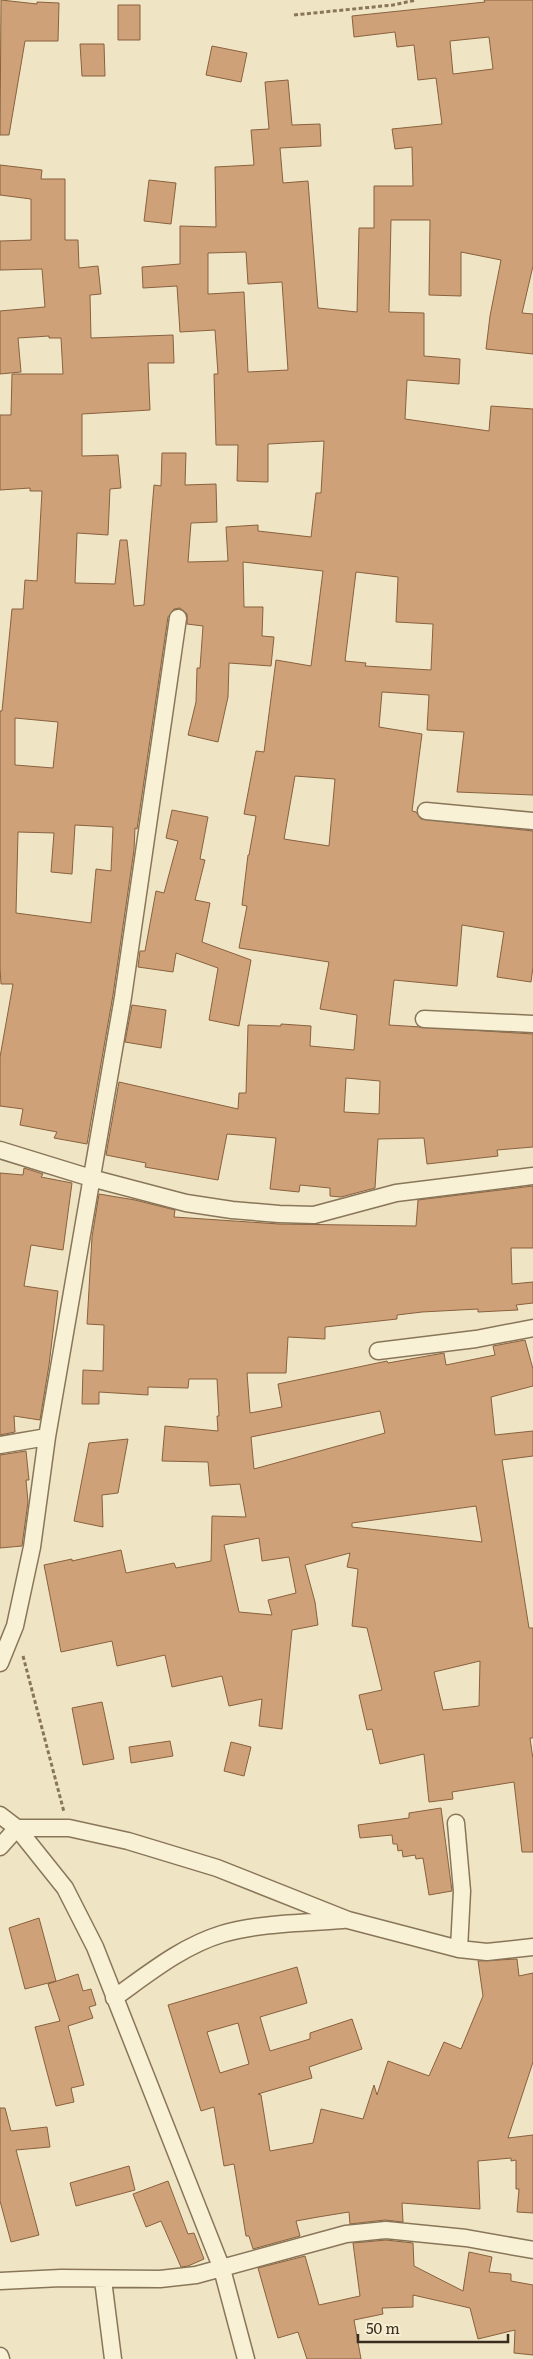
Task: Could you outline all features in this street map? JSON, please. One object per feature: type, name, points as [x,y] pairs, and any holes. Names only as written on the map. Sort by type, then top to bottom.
[{"type":"street","points":[[0,1664],[15,1626],[32,1547],[47,1437],[124,988],[178,618]]},
{"type":"street","points":[[426,811],[533,821]]},
{"type":"street","points":[[424,1019],[533,1024]]},
{"type":"street","points":[[0,1150],[91,1178],[186,1203],[232,1210],[314,1215],[396,1193],[533,1176]]},
{"type":"street","points":[[378,1351],[476,1339],[533,1328]]},
{"type":"street","points":[[0,1445],[47,1437]]},
{"type":"street","points":[[0,1815],[18,1828],[65,1888],[95,1947],[222,2269],[246,2359]]},
{"type":"street","points":[[456,1823],[462,1891],[459,1949]]},
{"type":"street","points":[[0,1847],[18,1828],[69,1828],[128,1841],[217,1868],[348,1920],[459,1949],[487,1952],[533,1947]]},
{"type":"street","points":[[114,1998],[184,1950],[222,1934],[257,1928],[348,1920]]},
{"type":"street","points":[[0,2281],[61,2278],[103,2280],[160,2279],[196,2275],[346,2234],[386,2230],[466,2238],[533,2250]]},
{"type":"street","points":[[103,2280],[113,2359]]},
{"type":"path","points":[[294,14],[394,5],[416,0]]},
{"type":"path","points":[[22,1655],[69,1828]]},
{"type":"building","points":[[1,0],[37,4],[37,2],[59,3],[58,41],[25,41],[9,135],[0,135]]},
{"type":"building","points":[[484,0],[533,0],[533,266],[522,313],[533,314],[533,354],[486,349],[490,316],[501,260],[461,252],[461,296],[429,295],[430,220],[391,220],[389,312],[424,313],[424,356],[460,359],[459,384],[407,380],[405,419],[489,431],[491,406],[533,409],[533,795],[457,792],[464,732],[427,730],[429,695],[382,692],[379,727],[422,734],[412,811],[416,812],[421,819],[533,831],[533,967],[531,982],[497,977],[504,932],[462,925],[457,986],[394,980],[389,1025],[533,1034],[533,1147],[497,1150],[498,1156],[427,1164],[424,1138],[378,1139],[375,1188],[341,1197],[330,1196],[330,1188],[300,1185],[299,1192],[270,1189],[276,1138],[227,1134],[218,1180],[145,1167],[146,1163],[106,1155],[119,1082],[238,1109],[239,1093],[246,1093],[248,1025],[281,1026],[281,1024],[311,1026],[310,1046],[354,1050],[357,1015],[320,1009],[329,962],[239,948],[247,906],[242,905],[248,855],[256,816],[244,814],[256,751],[264,752],[276,660],[311,666],[323,571],[243,562],[244,607],[263,607],[262,636],[274,637],[271,666],[229,663],[228,697],[218,742],[188,735],[196,702],[197,668],[200,668],[203,626],[187,624],[187,614],[180,608],[174,609],[168,617],[137,829],[135,828],[134,850],[113,995],[87,1144],[54,1138],[57,1132],[20,1125],[23,1109],[0,1106],[0,1057],[13,984],[1,984],[0,968],[0,711],[2,711],[12,609],[23,609],[25,580],[37,581],[42,491],[30,491],[30,488],[0,490],[0,415],[11,415],[12,374],[63,374],[61,338],[49,338],[49,336],[18,338],[21,372],[0,374],[0,311],[45,307],[42,269],[0,270],[0,241],[31,240],[31,199],[0,195],[0,165],[42,170],[41,179],[65,179],[65,240],[78,240],[79,268],[98,266],[101,294],[90,295],[91,338],[173,335],[174,363],[148,363],[150,410],[82,414],[82,456],[118,455],[121,488],[110,489],[108,535],[77,533],[75,583],[115,584],[120,540],[127,540],[134,606],[144,605],[154,485],[161,486],[162,453],[186,453],[185,485],[216,484],[217,522],[191,523],[188,562],[228,561],[226,527],[258,525],[258,531],[311,537],[316,493],[321,493],[324,441],[268,444],[268,482],[237,481],[238,445],[216,445],[214,374],[218,374],[215,330],[180,332],[177,286],[143,288],[142,267],[180,264],[180,226],[216,227],[215,167],[254,165],[251,130],[269,129],[265,82],[288,80],[292,125],[320,124],[321,146],[280,148],[283,183],[308,181],[318,308],[357,312],[359,228],[374,228],[374,186],[413,186],[412,147],[395,149],[392,129],[442,124],[436,78],[418,80],[414,45],[397,47],[395,32],[354,37],[352,16],[485,2]],"holes":[[[489,37],[493,69],[453,74],[450,41]],[[246,252],[248,284],[282,282],[288,370],[248,372],[244,292],[208,294],[208,253]],[[356,572],[398,577],[396,622],[433,624],[431,670],[365,666],[366,663],[345,661]],[[15,718],[58,722],[53,768],[15,765]],[[295,776],[335,779],[329,846],[284,839]],[[75,825],[113,827],[111,871],[96,869],[91,923],[16,913],[18,832],[54,833],[51,872],[72,874]],[[346,1078],[380,1081],[379,1114],[344,1112]]]},
{"type":"building","points":[[118,5],[140,5],[140,40],[118,40]]},
{"type":"building","points":[[80,44],[104,44],[105,76],[82,76]]},
{"type":"building","points":[[212,46],[247,53],[241,82],[206,75]]},
{"type":"building","points":[[149,180],[176,183],[171,224],[144,221]]},
{"type":"building","points":[[172,810],[208,817],[200,859],[205,860],[195,900],[210,903],[202,942],[251,960],[239,1026],[209,1020],[218,968],[176,953],[173,972],[138,967],[140,951],[145,951],[156,891],[164,893],[178,841],[166,838]]},
{"type":"building","points":[[132,1005],[166,1010],[161,1048],[125,1042]]},
{"type":"building","points":[[24,1168],[43,1174],[41,1177],[72,1183],[63,1250],[31,1245],[24,1286],[58,1291],[40,1420],[14,1416],[15,1432],[0,1435],[0,1173],[23,1175]]},
{"type":"building","points":[[533,1186],[533,1248],[511,1248],[512,1284],[533,1282],[533,1303],[516,1305],[518,1310],[478,1312],[478,1309],[422,1312],[397,1315],[397,1319],[325,1327],[325,1339],[288,1337],[286,1373],[247,1373],[250,1413],[282,1407],[278,1384],[387,1361],[388,1363],[444,1353],[446,1365],[495,1355],[493,1346],[525,1340],[533,1369],[533,1386],[491,1397],[495,1435],[533,1431],[533,1456],[502,1460],[529,1628],[533,1628],[533,1738],[530,1738],[533,1759],[533,1852],[522,1852],[514,1782],[452,1792],[453,1799],[429,1802],[424,1754],[380,1764],[372,1729],[367,1730],[359,1695],[382,1690],[367,1628],[352,1626],[358,1569],[347,1567],[350,1553],[305,1565],[315,1602],[318,1625],[292,1630],[282,1729],[259,1726],[262,1699],[229,1706],[222,1676],[172,1687],[165,1655],[117,1666],[112,1641],[61,1652],[44,1565],[121,1550],[126,1573],[174,1563],[176,1568],[211,1561],[212,1516],[246,1517],[240,1484],[210,1486],[208,1462],[162,1461],[165,1426],[218,1431],[217,1379],[189,1379],[188,1388],[148,1387],[148,1395],[99,1392],[99,1404],[82,1404],[83,1370],[103,1371],[104,1325],[87,1324],[92,1237],[99,1194],[135,1200],[175,1210],[174,1217],[279,1224],[416,1226],[418,1200]],"holes":[[[380,1411],[385,1433],[254,1469],[251,1437]],[[476,1506],[482,1542],[352,1527],[352,1523]],[[259,1538],[262,1561],[289,1557],[296,1593],[268,1600],[272,1615],[239,1612],[224,1545]],[[480,1661],[479,1706],[443,1710],[434,1672]]]},
{"type":"building","points":[[128,1439],[118,1493],[102,1495],[103,1527],[74,1521],[89,1443]]},
{"type":"building","points":[[26,1451],[29,1480],[26,1480],[28,1502],[22,1546],[0,1548],[0,1455]]},
{"type":"building","points":[[102,1702],[114,1759],[83,1765],[72,1708]]},
{"type":"building","points":[[170,1741],[173,1756],[131,1763],[129,1747]]},
{"type":"building","points":[[231,1742],[251,1747],[244,1776],[224,1771]]},
{"type":"building","points":[[441,1808],[452,1891],[429,1895],[423,1858],[416,1859],[415,1855],[403,1857],[402,1850],[398,1851],[397,1844],[393,1844],[392,1835],[360,1838],[358,1825],[409,1818],[409,1813]]},
{"type":"building","points":[[39,1918],[56,1981],[25,1989],[9,1928]]},
{"type":"building","points":[[517,1959],[519,1976],[533,1973],[533,2062],[508,2138],[533,2135],[533,2213],[517,2212],[519,2189],[516,2189],[516,2160],[511,2161],[511,2158],[478,2161],[480,2209],[402,2203],[403,2222],[385,2220],[350,2224],[349,2212],[318,2217],[296,2221],[300,2236],[253,2249],[249,2236],[246,2236],[234,2164],[224,2166],[214,2107],[201,2111],[168,2005],[297,1967],[307,2003],[260,2017],[270,2051],[310,2039],[310,2033],[352,2019],[362,2049],[309,2067],[312,2078],[258,2094],[261,2095],[270,2151],[313,2143],[321,2109],[363,2119],[374,2085],[377,2095],[388,2061],[429,2076],[444,2042],[461,2049],[483,1996],[478,1961]],"holes":[[[238,2023],[249,2064],[220,2073],[207,2032]]]},
{"type":"building","points":[[78,1974],[83,1991],[91,1989],[96,2005],[89,2007],[93,2018],[68,2026],[84,2085],[71,2088],[74,2102],[56,2106],[35,2027],[60,2021],[48,1984]]},
{"type":"building","points":[[0,2108],[5,2108],[11,2131],[47,2127],[50,2147],[16,2150],[39,2235],[11,2242],[0,2201]]},
{"type":"building","points":[[129,2166],[135,2190],[76,2206],[70,2183]]},
{"type":"building","points":[[168,2181],[188,2234],[194,2233],[204,2259],[188,2266],[181,2267],[161,2221],[146,2227],[133,2194]]},
{"type":"building","points":[[386,2240],[413,2243],[414,2266],[463,2291],[469,2252],[492,2257],[489,2272],[511,2274],[511,2281],[533,2285],[533,2355],[514,2353],[515,2330],[478,2339],[470,2308],[413,2295],[413,2307],[382,2308],[383,2314],[354,2320],[361,2359],[307,2359],[298,2332],[278,2338],[258,2268],[305,2256],[319,2305],[360,2296],[353,2243]]}]
